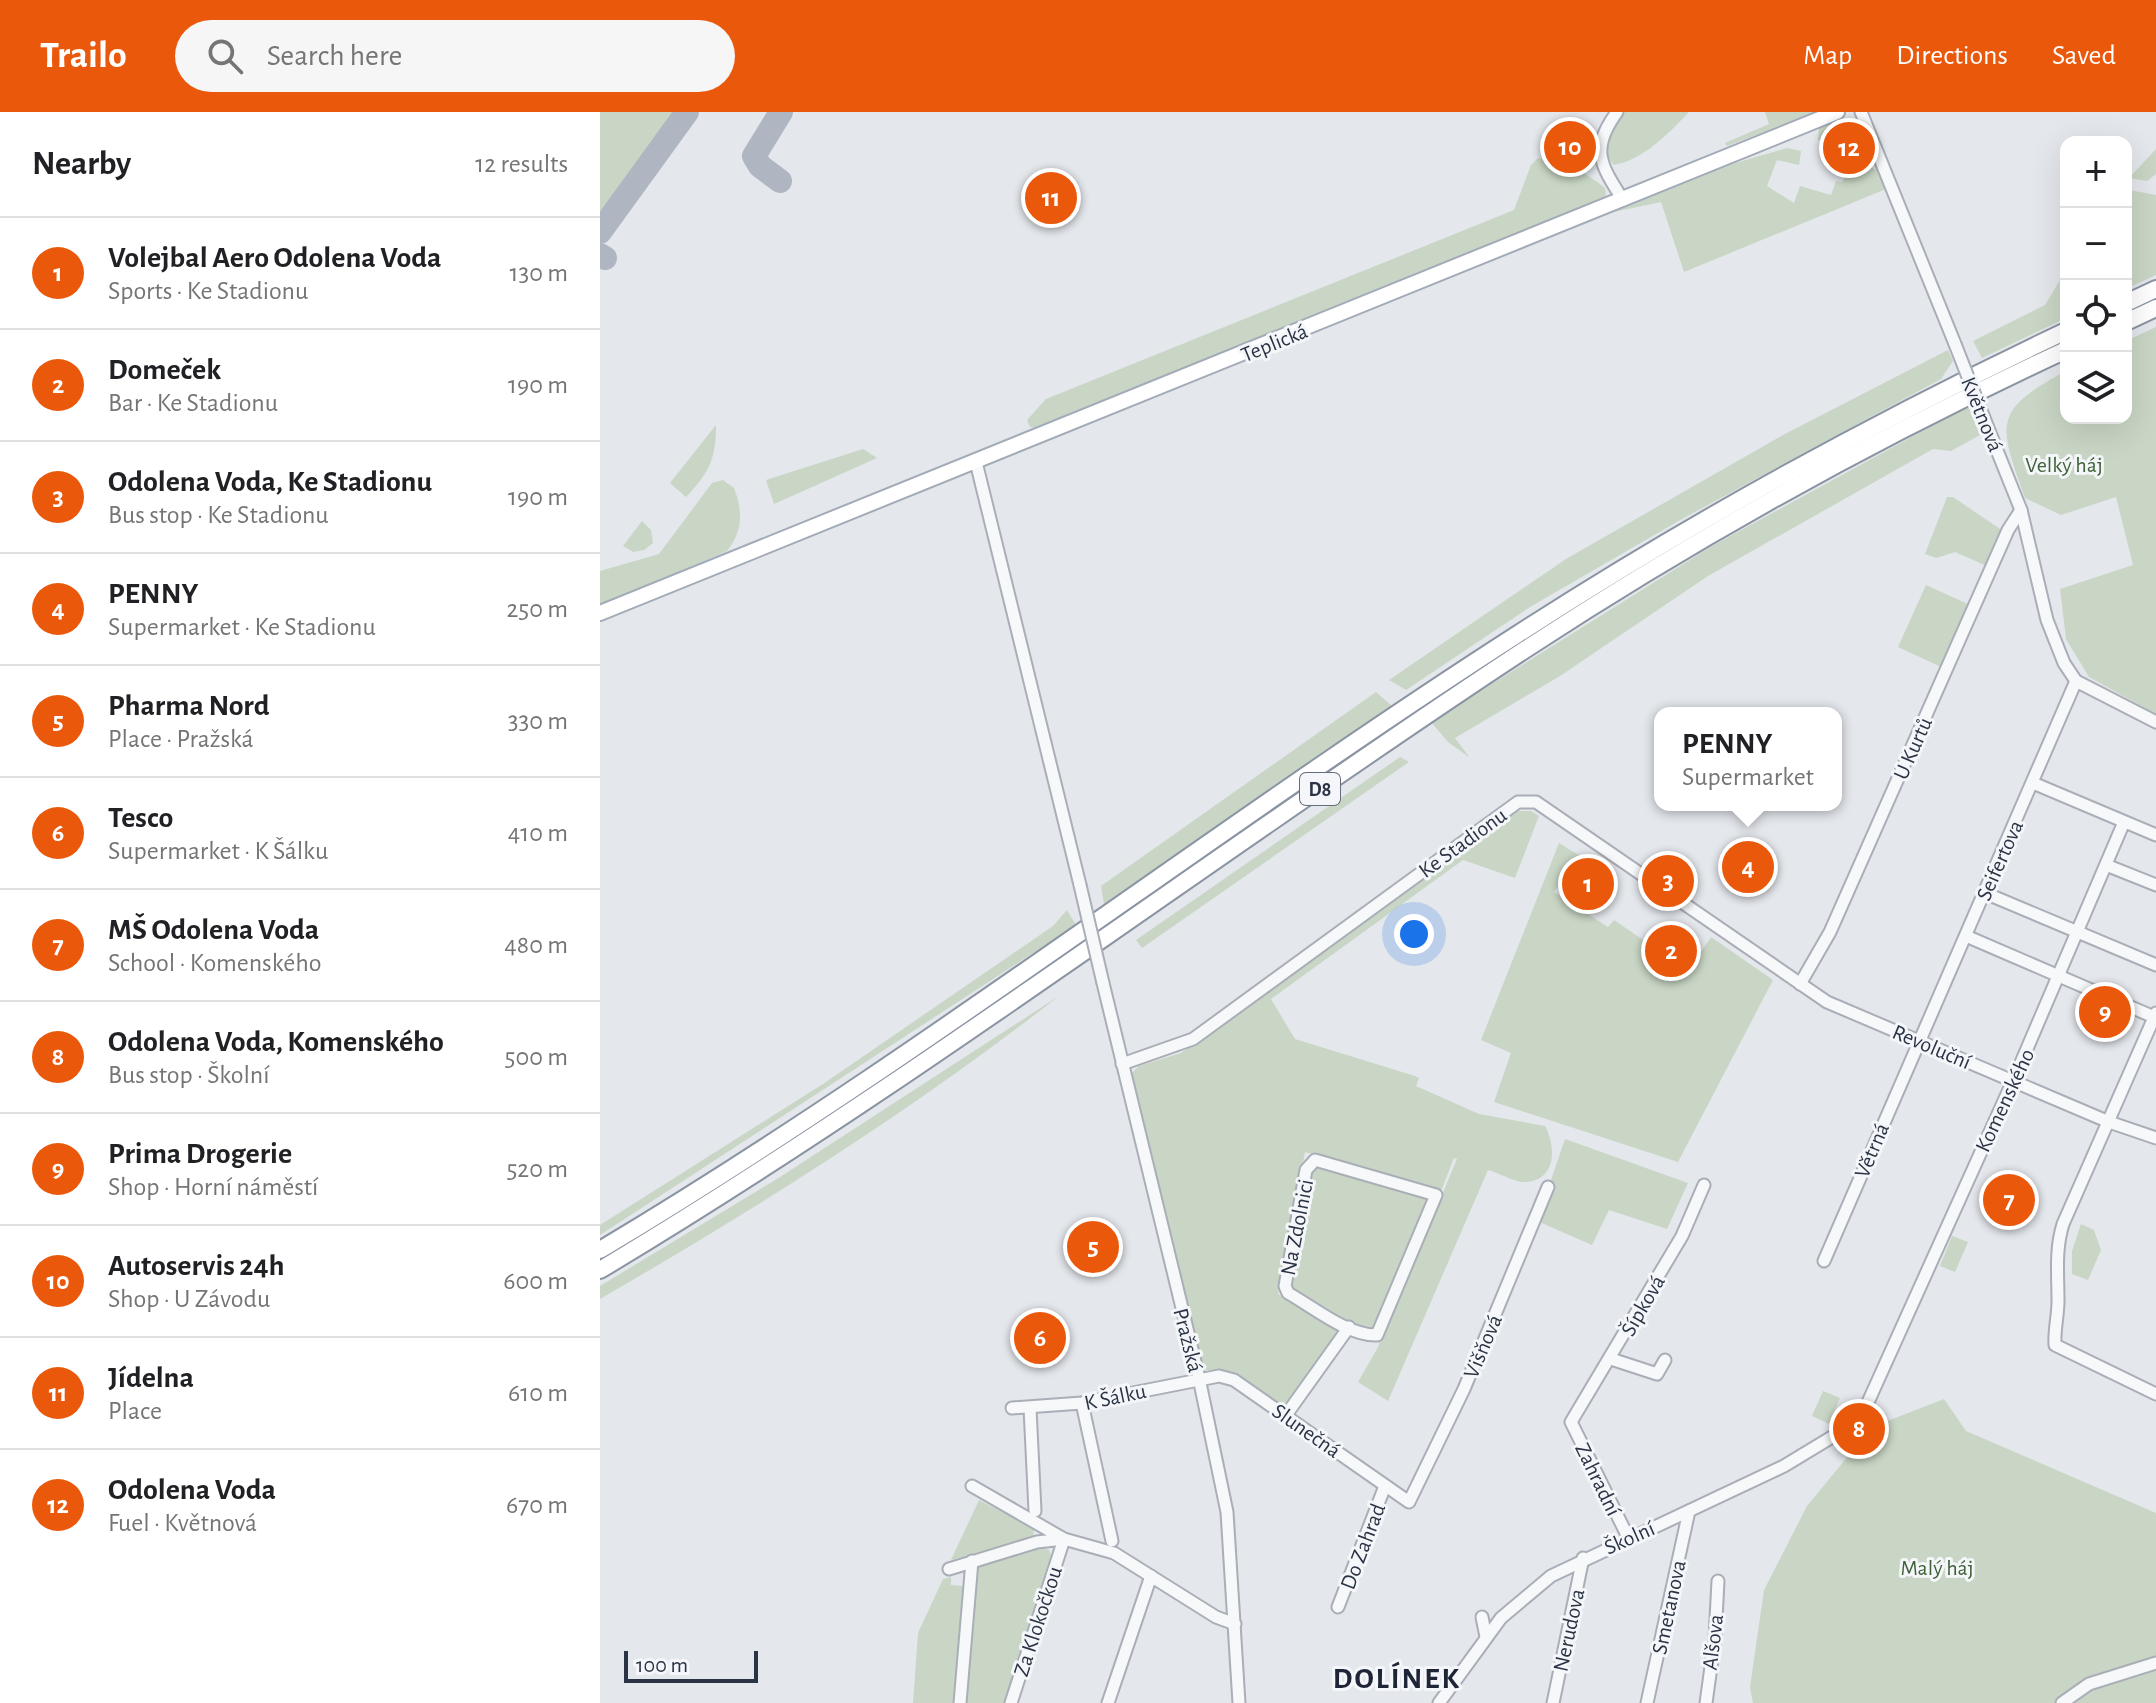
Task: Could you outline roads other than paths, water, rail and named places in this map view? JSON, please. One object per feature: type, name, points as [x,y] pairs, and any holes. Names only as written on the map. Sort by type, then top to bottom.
[{"type":"highway","points":[[2132,300],[2156,289]]},
{"type":"highway","points":[[2132,319],[2156,308]]},
{"type":"highway","name":"D8","points":[[600,1250],[858,1087],[1518,634],[1794,471],[2060,334]]},
{"type":"highway","name":"D8","points":[[600,1270],[757,1173],[979,1025],[1529,647],[1663,564],[1801,485],[2062,352]]},
{"type":"main road","name":"Teplická","points":[[600,613],[1837,112]]},
{"type":"street","points":[[1617,112],[1603,131],[1599,147],[1612,182],[1623,200]]},
{"type":"street","name":"Květnová","points":[[1861,112],[2021,510],[2047,620],[2064,663],[2076,681]]},
{"type":"street","name":"Pražská","points":[[976,462],[1199,1378],[1227,1512],[1239,1703]]},
{"type":"street","name":"U Kurtů","points":[[1800,984],[1830,932],[1990,569],[2021,510]]},
{"type":"street","points":[[2076,681],[2156,722]]},
{"type":"street","name":"Seifertova","points":[[1921,1039],[2076,681]]},
{"type":"street","points":[[2033,783],[2156,835]]},
{"type":"street","name":"Ke Stadionu","points":[[1122,1064],[1193,1039],[1518,802],[1536,802],[1800,984]]},
{"type":"street","name":"Komenského","points":[[1860,1420],[2124,822]]},
{"type":"street","points":[[2106,865],[2156,885]]},
{"type":"street","points":[[1985,893],[2156,965]]},
{"type":"street","points":[[1966,936],[2155,1015],[2058,1241],[2055,1345],[2156,1394]]},
{"type":"street","name":"Revoluční","points":[[1800,984],[1827,1002],[1921,1039],[2109,1122],[2156,1138]]},
{"type":"street","name":"Větrná","points":[[1824,1261],[1921,1039]]},
{"type":"street","name":"Na Zdolnici","points":[[1315,1160],[1436,1195],[1377,1335],[1368,1335],[1349,1327],[1288,1293],[1285,1286],[1306,1170],[1315,1160]]},
{"type":"street","name":"Šípková","points":[[1571,1422],[1682,1236],[1704,1185]]},
{"type":"street","name":"Višňová","points":[[1409,1502],[1464,1389],[1548,1187]]},
{"type":"street","points":[[1286,1415],[1349,1327]]},
{"type":"street","points":[[1611,1359],[1657,1374],[1665,1360]]},
{"type":"street","name":"Slunečná","points":[[1199,1378],[1219,1376],[1234,1380],[1409,1502]]},
{"type":"street","name":"K Šálku","points":[[1012,1408],[1082,1403],[1199,1378]]},
{"type":"street","points":[[1082,1403],[1112,1541]]},
{"type":"street","points":[[1030,1408],[1035,1511]]},
{"type":"street","name":"Školní","points":[[1439,1703],[1486,1637],[1521,1598],[1583,1558],[1797,1459],[1860,1420]]},
{"type":"street","name":"Zahradní","points":[[1571,1422],[1628,1537]]},
{"type":"street","name":"Za Klokočkou","points":[[972,1486],[1064,1539],[1114,1553],[1235,1624]]},
{"type":"street","name":"Do Zahrad","points":[[1338,1607],[1385,1486]]},
{"type":"street","name":"Smetanova","points":[[1647,1703],[1689,1511]]},
{"type":"street","name":"Za Klokočkou","points":[[949,1569],[1037,1542],[1064,1539]]},
{"type":"street","name":"Za Klokočkou","points":[[1011,1703],[1064,1539]]},
{"type":"street","name":"Nerudova","points":[[1553,1703],[1583,1558]]},
{"type":"street","points":[[960,1703],[972,1561]]},
{"type":"street","points":[[1108,1703],[1151,1576]]},
{"type":"street","name":"Alšova","points":[[1706,1703],[1715,1638],[1718,1581]]},
{"type":"street","points":[[1482,1617],[1486,1637]]},
{"type":"street","points":[[2062,1703],[2089,1684],[2156,1663]]},
{"type":"place","name":"Autoservis 24h","points":[[1570,147]]},
{"type":"place","name":"Odolena Voda","points":[[1849,148]]},
{"type":"place","name":"Jídelna","points":[[1051,198]]},
{"type":"place","name":"PENNY","points":[[1748,867]]},
{"type":"place","name":"Odolena Voda, Ke Stadionu","points":[[1668,881]]},
{"type":"place","name":"Volejbal Aero Odolena Voda","points":[[1588,884]]},
{"type":"place","name":"Domeček","points":[[1671,951]]},
{"type":"place","name":"Prima Drogerie","points":[[2105,1012]]},
{"type":"place","name":"MŠ Odolena Voda","points":[[2009,1200]]},
{"type":"place","name":"Pharma Nord","points":[[1093,1247]]},
{"type":"place","name":"Tesco","points":[[1040,1338]]},
{"type":"place","name":"Odolena Voda, Komenského","points":[[1859,1429]]},
{"type":"district","name":"DOLÍNEK","points":[[1397,1678]]},
{"type":"park label","name":"Velký háj","points":[[2064,464]]},
{"type":"park label","name":"Malý háj","points":[[1937,1567]]}]
